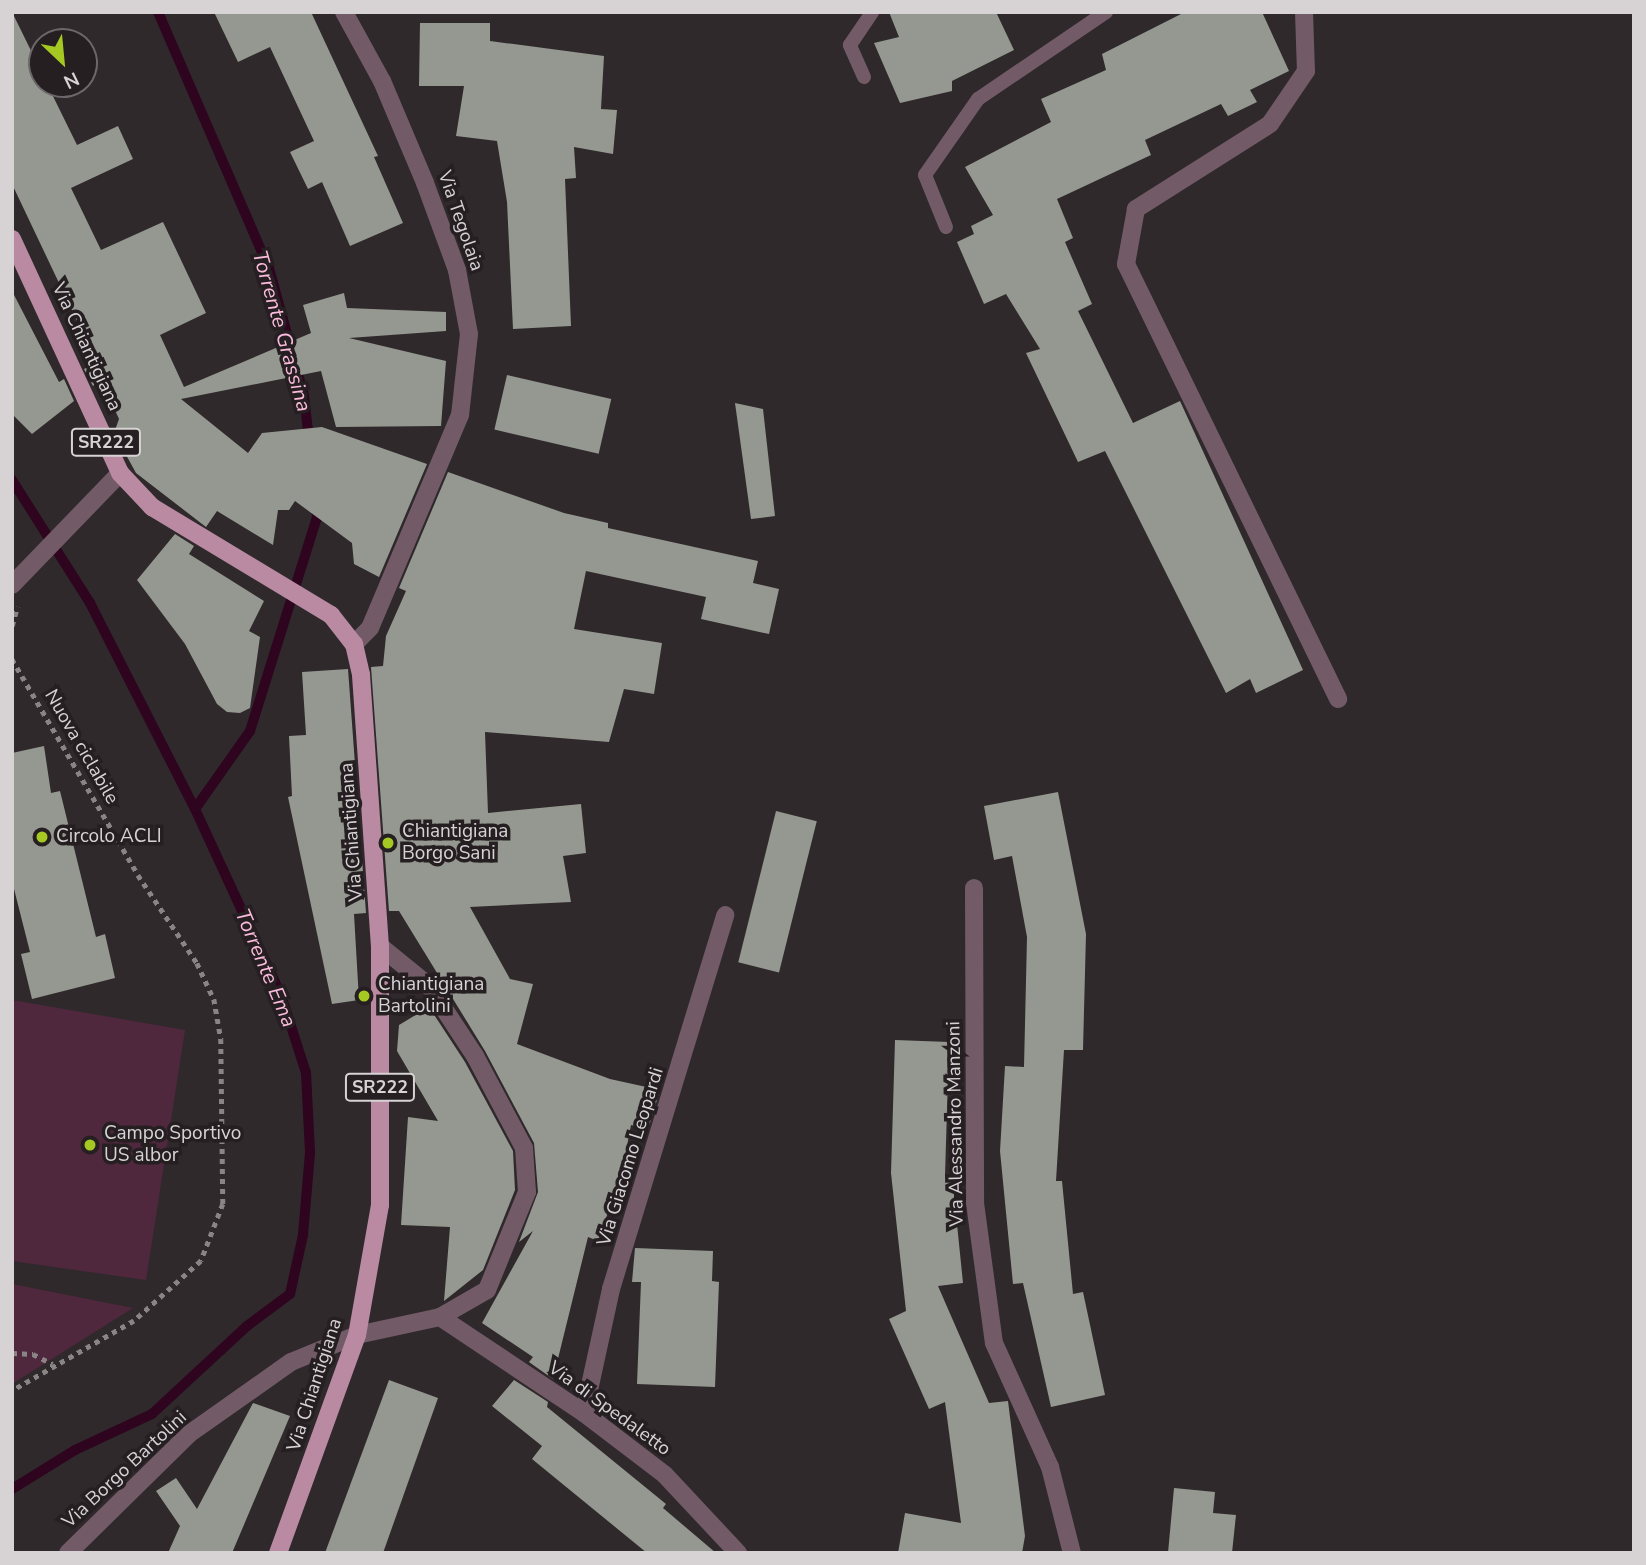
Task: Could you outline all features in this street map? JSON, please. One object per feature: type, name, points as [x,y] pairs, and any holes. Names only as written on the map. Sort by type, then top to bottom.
[{"type":"main road","name":"Via Chiantigiana","points":[[12,239],[120,473],[152,507],[331,615],[354,645],[369,763],[380,946],[380,1205],[357,1335],[278,1553]]},
{"type":"street","name":"Via Tegolaia","points":[[344,12],[382,81],[425,183],[457,270],[469,334],[460,415],[370,628],[354,645]]},
{"type":"street","points":[[1304,12],[1306,71],[1270,124],[1136,209],[1126,264],[1338,699]]},
{"type":"street","points":[[16,582],[120,473]]},
{"type":"street","name":"Via Alessandro Manzoni","points":[[974,888],[975,1203],[994,1343],[1050,1467],[1072,1553]]},
{"type":"street","name":"Via Giacomo Leopardi","points":[[584,1413],[611,1289],[725,915]]},
{"type":"street","name":"Via Borgo Bartolini","points":[[68,1553],[189,1434],[291,1362],[357,1335],[440,1318],[487,1290],[527,1192],[524,1148],[475,1056],[429,986],[380,946]]},
{"type":"street","name":"Via di Spedaletto","points":[[440,1318],[584,1413],[665,1475],[738,1553]]},
{"type":"lane","points":[[864,77],[850,45],[872,12]]},
{"type":"lane","points":[[946,227],[925,175],[978,99],[1106,12]]},
{"type":"path","name":"Nuova ciclabile","points":[[12,659],[138,875],[197,963],[214,999],[220,1039],[223,1204],[201,1261],[134,1321],[12,1391]]},
{"type":"path","points":[[12,1353],[33,1354],[54,1365]]},
{"type":"shaded area","name":"Campo Sportivo US albor","points":[[12,1000],[185,1030],[146,1280],[12,1261]]},
{"type":"shaded area","points":[[12,1284],[133,1308],[12,1384]]},
{"type":"building","points":[[12,12],[28,45],[28,98],[54,98],[77,145],[118,126],[133,159],[71,188],[101,250],[163,222],[206,313],[160,335],[184,387],[311,333],[303,305],[344,293],[347,308],[446,312],[446,331],[349,338],[446,361],[441,426],[336,427],[321,371],[181,399],[248,453],[262,433],[322,427],[427,464],[379,577],[354,564],[352,543],[295,501],[289,510],[278,510],[273,545],[217,511],[206,527],[136,473],[114,433],[119,419],[101,379],[93,386],[84,369],[97,363],[12,184]]},
{"type":"building","points":[[214,12],[311,12],[378,156],[374,157],[403,223],[350,246],[322,182],[308,189],[290,152],[314,141],[270,47],[238,62]]},
{"type":"building","points":[[889,12],[996,12],[1014,50],[952,81],[952,91],[900,103],[874,43],[899,37]]},
{"type":"building","points":[[1185,12],[1262,12],[1289,71],[1250,90],[1257,102],[1228,116],[1221,104],[1145,140],[1151,155],[1057,199],[1073,238],[1065,242],[1092,304],[1078,311],[1133,423],[1180,401],[1303,670],[1256,693],[1250,679],[1226,693],[1105,451],[1078,462],[1026,353],[1040,349],[1006,294],[984,304],[957,242],[974,234],[971,226],[993,215],[965,167],[1051,122],[1041,99],[1106,70],[1102,54]]},
{"type":"building","points":[[420,23],[490,23],[490,41],[604,56],[601,109],[617,110],[613,154],[574,147],[576,178],[565,179],[571,326],[513,329],[507,202],[497,141],[456,136],[464,86],[419,86]]},
{"type":"building","points":[[12,291],[59,382],[64,379],[74,401],[32,434],[12,414]]},
{"type":"building","points":[[507,375],[611,399],[599,454],[494,430]]},
{"type":"building","points":[[735,403],[763,409],[775,516],[751,519]]},
{"type":"building","points":[[448,472],[564,513],[608,523],[608,528],[758,561],[753,583],[779,589],[769,634],[701,619],[706,597],[586,571],[574,629],[662,643],[654,694],[624,689],[609,742],[485,732],[488,813],[581,804],[586,853],[563,856],[571,902],[470,907],[510,979],[533,984],[517,1044],[610,1079],[660,1090],[648,1129],[631,1125],[622,1172],[598,1241],[588,1237],[553,1379],[529,1362],[533,1357],[482,1323],[533,1231],[519,1242],[538,1192],[534,1143],[485,1051],[399,911],[389,911],[371,667],[383,666],[386,636],[406,591],[399,588]]},
{"type":"building","points":[[175,534],[194,546],[189,554],[264,601],[249,631],[260,637],[250,708],[240,713],[227,712],[217,704],[185,644],[137,580]]},
{"type":"building","points":[[348,669],[366,913],[354,914],[359,1000],[332,1004],[288,797],[292,796],[289,736],[306,735],[302,672]]},
{"type":"building","name":"Circolo ACLI","points":[[44,746],[51,793],[60,791],[96,937],[105,934],[115,978],[32,999],[21,954],[30,952],[12,881],[12,753]]},
{"type":"building","points":[[1058,792],[1086,934],[1083,1050],[1064,1050],[1056,1181],[1062,1181],[1073,1294],[1083,1292],[1105,1395],[1051,1407],[1023,1283],[1013,1284],[1000,1151],[1005,1066],[1024,1067],[1027,937],[1012,856],[994,860],[984,806]]},
{"type":"building","points":[[776,811],[817,821],[779,973],[738,962]]},
{"type":"building","points":[[429,1007],[465,1062],[513,1151],[515,1190],[483,1270],[444,1301],[450,1227],[401,1225],[408,1117],[438,1121],[397,1051],[399,1025]]},
{"type":"building","points":[[895,1040],[949,1042],[945,1176],[952,1175],[963,1283],[938,1286],[989,1403],[1008,1401],[1025,1536],[1022,1553],[898,1553],[905,1513],[961,1523],[945,1402],[929,1409],[889,1319],[906,1311],[891,1173]]},
{"type":"building","points":[[635,1248],[713,1251],[712,1281],[719,1282],[715,1387],[637,1384],[641,1282],[632,1282]]},
{"type":"building","points":[[389,1380],[438,1398],[383,1553],[325,1553]]},
{"type":"building","points":[[514,1380],[548,1402],[547,1407],[666,1504],[663,1508],[716,1553],[647,1553],[532,1459],[542,1446],[492,1406]]},
{"type":"building","points":[[253,1403],[290,1416],[232,1553],[168,1553],[180,1526],[156,1491],[176,1478],[197,1509]]},
{"type":"building","points":[[1174,1488],[1215,1492],[1213,1513],[1236,1515],[1232,1553],[1168,1553]]},
{"type":"waterway","name":"Torrente Grassina","points":[[158,12],[269,268],[304,396],[309,439]]},
{"type":"waterway","name":"Torrente Ema","points":[[12,480],[90,603],[195,809],[281,995],[306,1073],[310,1153],[303,1235],[290,1294],[247,1326],[152,1414],[75,1450],[12,1489]]},
{"type":"waterway","name":"Torrente Grassina","points":[[195,809],[250,731],[317,517],[316,506]]},
{"type":"place","name":"Circolo ACLI","points":[[42,837]]},
{"type":"place","name":"Chiantigiana Borgo Sani","points":[[388,843]]},
{"type":"place","name":"Chiantigiana Bartolini","points":[[364,996]]},
{"type":"place","name":"Campo Sportivo US albor","points":[[90,1145]]}]
